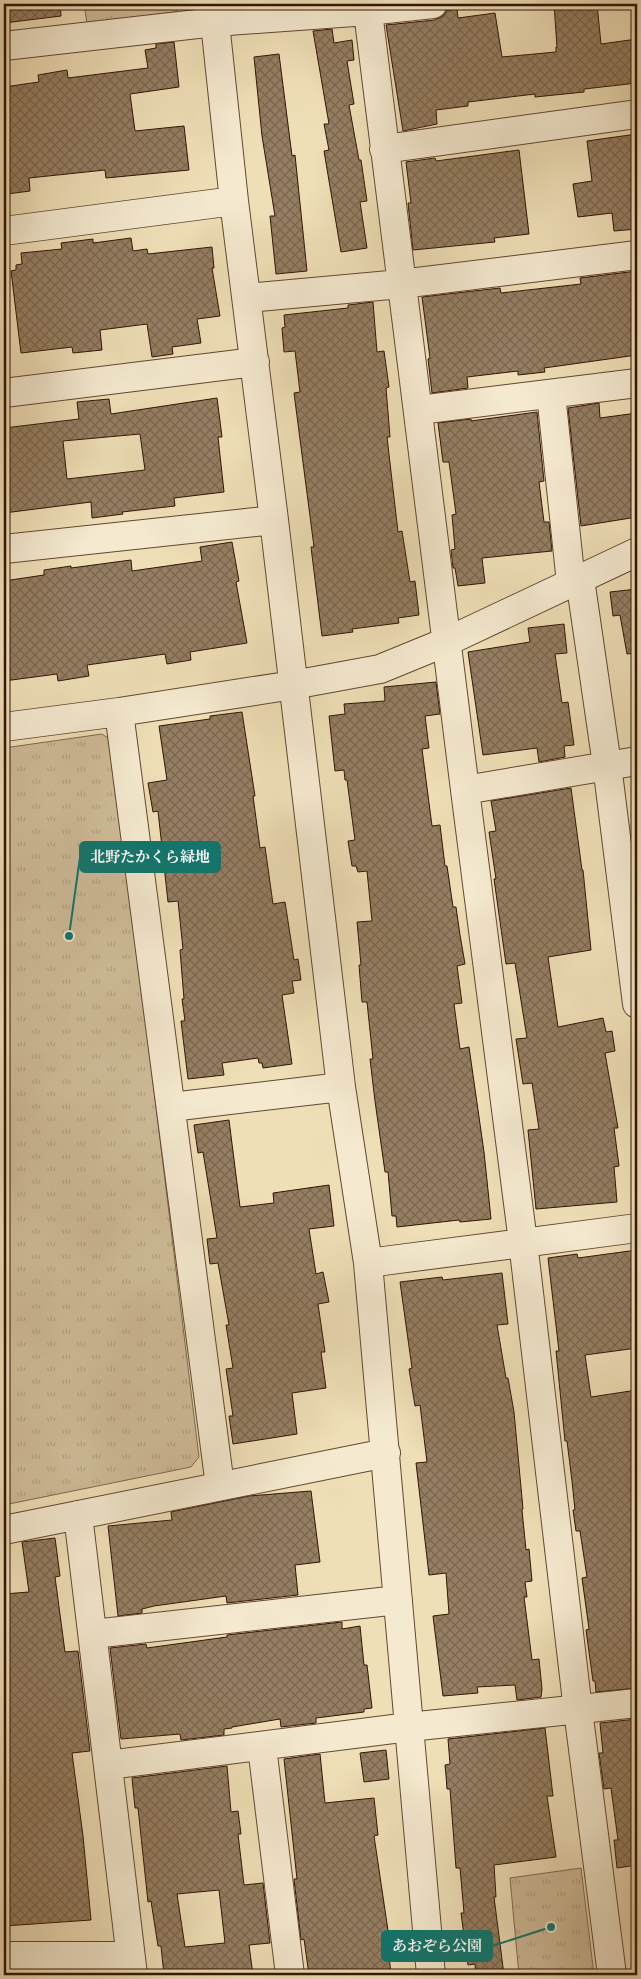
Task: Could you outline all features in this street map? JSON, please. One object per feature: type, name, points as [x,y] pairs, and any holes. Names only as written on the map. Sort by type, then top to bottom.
[{"type":"street","points":[[4,46],[214,13],[433,4]]},
{"type":"street","points":[[368,8],[401,284],[419,410],[464,790],[523,1242],[578,1710],[612,1975]]},
{"type":"street","points":[[214,13],[234,201],[255,362],[341,1087],[368,1263],[431,1975]]},
{"type":"street","points":[[384,149],[637,114]]},
{"type":"street","points":[[4,231],[234,201]]},
{"type":"street","points":[[247,298],[401,284],[637,255]]},
{"type":"street","points":[[4,393],[255,362]]},
{"type":"street","points":[[419,410],[637,383]]},
{"type":"street","points":[[551,394],[576,581],[607,765],[637,1004]]},
{"type":"street","points":[[4,549],[274,520]]},
{"type":"street","points":[[4,727],[118,712],[293,685],[380,669],[446,642],[637,552]]},
{"type":"street","points":[[118,712],[220,1486]]},
{"type":"street","points":[[464,790],[637,761]]},
{"type":"street","points":[[171,1107],[341,1087]]},
{"type":"street","points":[[368,1263],[637,1228]]},
{"type":"street","points":[[4,1530],[386,1452]]},
{"type":"street","points":[[4,1956],[132,1965],[78,1514]]},
{"type":"street","points":[[93,1634],[398,1600]]},
{"type":"street","points":[[108,1765],[409,1727],[637,1703]]},
{"type":"street","points":[[262,1746],[290,1975]]},
{"type":"green space","points":[[84,4],[182,5],[175,12],[87,23]]},
{"type":"green space","points":[[102,734],[111,740],[199,1457],[191,1467],[4,1505],[4,748]]},
{"type":"green space","points":[[581,1868],[594,1975],[519,1975],[510,1878]]},
{"type":"building","points":[[4,4],[60,4],[61,16],[4,23]]},
{"type":"building","points":[[554,4],[597,4],[601,44],[637,39],[637,83],[584,89],[584,92],[535,97],[535,94],[468,102],[468,106],[436,110],[437,124],[403,131],[386,25],[435,20],[443,16],[447,10],[457,9],[458,18],[495,13],[502,57],[556,52]]},
{"type":"building","points":[[332,29],[334,43],[352,40],[354,60],[347,61],[354,104],[349,105],[359,160],[361,160],[367,201],[360,202],[367,248],[341,252],[324,151],[329,150],[324,124],[329,124],[313,31]]},
{"type":"building","points":[[174,42],[179,87],[130,94],[135,131],[184,126],[189,170],[106,178],[105,170],[29,178],[30,191],[7,194],[6,182],[4,182],[4,87],[39,82],[38,75],[67,70],[68,78],[148,68],[145,50],[156,48],[156,44]]},
{"type":"building","points":[[279,54],[292,156],[295,155],[307,271],[276,274],[270,216],[275,216],[262,136],[254,57]]},
{"type":"building","points":[[637,134],[637,168],[634,168],[637,198],[637,229],[614,231],[612,213],[578,217],[573,184],[592,181],[587,141]]},
{"type":"building","points":[[519,150],[529,234],[494,238],[495,242],[413,250],[408,203],[411,203],[406,162],[435,158],[436,161]]},
{"type":"building","points":[[131,238],[133,251],[147,249],[148,254],[212,247],[214,268],[212,268],[220,316],[197,319],[201,343],[172,347],[173,354],[152,357],[147,324],[100,330],[102,350],[73,353],[72,347],[21,353],[11,271],[16,270],[16,265],[22,264],[21,253],[62,249],[61,243],[93,239],[93,243]]},
{"type":"building","points":[[637,271],[637,355],[544,368],[545,372],[518,375],[518,371],[467,377],[468,388],[432,393],[428,359],[430,358],[422,297],[500,288],[501,293],[581,284],[580,278]]},
{"type":"building","points":[[373,302],[377,352],[384,351],[389,387],[386,388],[390,437],[387,437],[398,532],[402,531],[410,582],[415,581],[419,615],[398,618],[399,623],[352,629],[353,632],[322,636],[311,547],[314,547],[294,393],[300,392],[295,351],[284,352],[282,328],[285,327],[284,315],[348,308],[348,305]]},
{"type":"building","points":[[217,398],[222,437],[218,437],[224,492],[174,498],[175,506],[122,512],[123,514],[92,518],[91,502],[4,513],[4,428],[79,419],[77,402],[109,399],[111,414]],"holes":[[[140,434],[145,470],[67,479],[63,441]]]},
{"type":"building","points":[[599,403],[600,418],[637,413],[637,517],[581,526],[568,408]]},
{"type":"building","points":[[537,412],[544,481],[539,482],[544,522],[549,522],[552,551],[482,558],[485,583],[458,586],[451,550],[455,549],[452,515],[456,514],[449,462],[443,462],[438,423],[471,419],[471,421]]},
{"type":"building","points":[[232,542],[239,581],[236,582],[247,643],[190,652],[191,660],[167,664],[165,654],[87,665],[89,676],[58,681],[57,674],[4,681],[4,581],[44,575],[44,570],[71,566],[71,568],[131,560],[132,571],[202,561],[200,547]]},
{"type":"building","points":[[637,589],[637,653],[627,654],[620,615],[613,616],[610,592]]},
{"type":"building","points":[[564,624],[567,653],[555,654],[562,703],[568,702],[574,745],[564,746],[565,757],[539,762],[537,748],[483,755],[468,652],[530,642],[528,628]]},
{"type":"building","points":[[436,682],[440,714],[425,716],[429,748],[422,749],[432,826],[440,825],[445,866],[447,866],[453,907],[456,907],[465,964],[457,966],[462,1003],[454,1004],[460,1049],[469,1047],[484,1152],[491,1219],[460,1222],[459,1220],[397,1227],[396,1216],[392,1216],[388,1172],[385,1172],[375,1101],[370,1059],[373,1059],[367,1002],[362,1002],[357,922],[372,921],[367,871],[358,872],[356,866],[352,866],[348,841],[355,840],[347,780],[345,780],[344,770],[335,771],[329,716],[345,714],[344,704],[385,701],[384,687]]},
{"type":"building","points":[[242,712],[255,796],[253,796],[260,848],[265,847],[273,904],[285,902],[294,960],[298,959],[301,980],[292,981],[294,993],[282,995],[292,1064],[263,1068],[258,1058],[222,1063],[224,1075],[188,1079],[181,1021],[185,1021],[180,950],[183,949],[178,901],[168,902],[158,811],[153,812],[148,783],[167,780],[159,726],[210,719],[210,716]]},
{"type":"building","points":[[571,788],[583,870],[591,950],[548,957],[558,1027],[603,1018],[606,1032],[612,1031],[615,1051],[605,1053],[618,1128],[614,1128],[619,1166],[614,1167],[617,1202],[536,1209],[528,1130],[539,1129],[532,1083],[523,1084],[516,1039],[527,1038],[515,963],[506,964],[489,832],[496,831],[491,801]]},
{"type":"building","points":[[229,1120],[240,1207],[274,1203],[273,1193],[329,1185],[334,1226],[309,1229],[316,1274],[323,1272],[329,1302],[318,1304],[325,1352],[321,1352],[326,1388],[292,1393],[297,1434],[233,1444],[229,1416],[233,1416],[226,1369],[233,1368],[226,1325],[229,1325],[218,1263],[210,1264],[207,1239],[217,1238],[203,1152],[198,1153],[194,1125]]},
{"type":"building","points":[[637,1250],[637,1348],[585,1355],[591,1397],[637,1390],[637,1688],[596,1692],[586,1630],[589,1629],[582,1578],[587,1577],[580,1531],[576,1531],[573,1510],[575,1510],[567,1441],[565,1441],[556,1351],[559,1351],[548,1258],[577,1254],[578,1258]]},
{"type":"building","points":[[502,1273],[508,1324],[497,1325],[514,1412],[526,1550],[529,1549],[532,1581],[525,1582],[527,1597],[524,1597],[532,1660],[539,1659],[542,1689],[541,1697],[517,1700],[515,1685],[477,1687],[478,1693],[443,1696],[433,1616],[449,1614],[446,1573],[429,1575],[416,1463],[427,1462],[420,1405],[415,1406],[409,1369],[412,1368],[400,1282],[442,1277],[443,1280]]},
{"type":"building","points":[[311,1491],[320,1562],[295,1565],[298,1595],[227,1603],[226,1596],[154,1606],[142,1609],[142,1613],[118,1616],[108,1526],[172,1520],[171,1512],[249,1496]]},
{"type":"building","points":[[55,1538],[60,1576],[55,1577],[65,1652],[78,1651],[90,1751],[72,1753],[83,1836],[91,1920],[4,1926],[4,1594],[29,1592],[22,1542]]},
{"type":"building","points":[[342,1622],[342,1629],[360,1626],[364,1665],[367,1665],[372,1708],[364,1709],[364,1712],[316,1718],[316,1723],[281,1727],[280,1719],[232,1727],[224,1729],[224,1735],[181,1740],[180,1734],[121,1739],[110,1648],[146,1644],[147,1648],[227,1637],[227,1635]]},
{"type":"building","points":[[637,1719],[637,1865],[617,1868],[614,1840],[618,1840],[611,1788],[604,1789],[599,1753],[603,1753],[600,1723]]},
{"type":"building","points":[[545,1728],[553,1796],[547,1796],[556,1857],[494,1865],[496,1897],[494,1897],[504,1975],[476,1975],[475,1964],[468,1965],[461,1913],[464,1913],[460,1868],[456,1868],[450,1789],[447,1789],[445,1765],[450,1764],[448,1739]]},
{"type":"building","points":[[386,1750],[389,1779],[364,1782],[360,1753]]},
{"type":"building","points":[[320,1754],[325,1803],[374,1798],[378,1835],[374,1836],[390,1944],[388,1945],[391,1975],[309,1975],[304,1939],[301,1940],[294,1879],[297,1879],[284,1759]]},
{"type":"building","points":[[227,1766],[231,1812],[238,1811],[241,1834],[238,1834],[244,1885],[263,1883],[270,1943],[249,1945],[253,1975],[164,1975],[161,1946],[158,1946],[151,1901],[148,1902],[138,1808],[135,1808],[132,1778]],"holes":[[[219,1890],[225,1943],[185,1947],[177,1894]]]},
{"type":"place","name":"北野たかくら緑地","points":[[69,936]]},
{"type":"place","name":"あおぞら公園","points":[[551,1927]]}]
